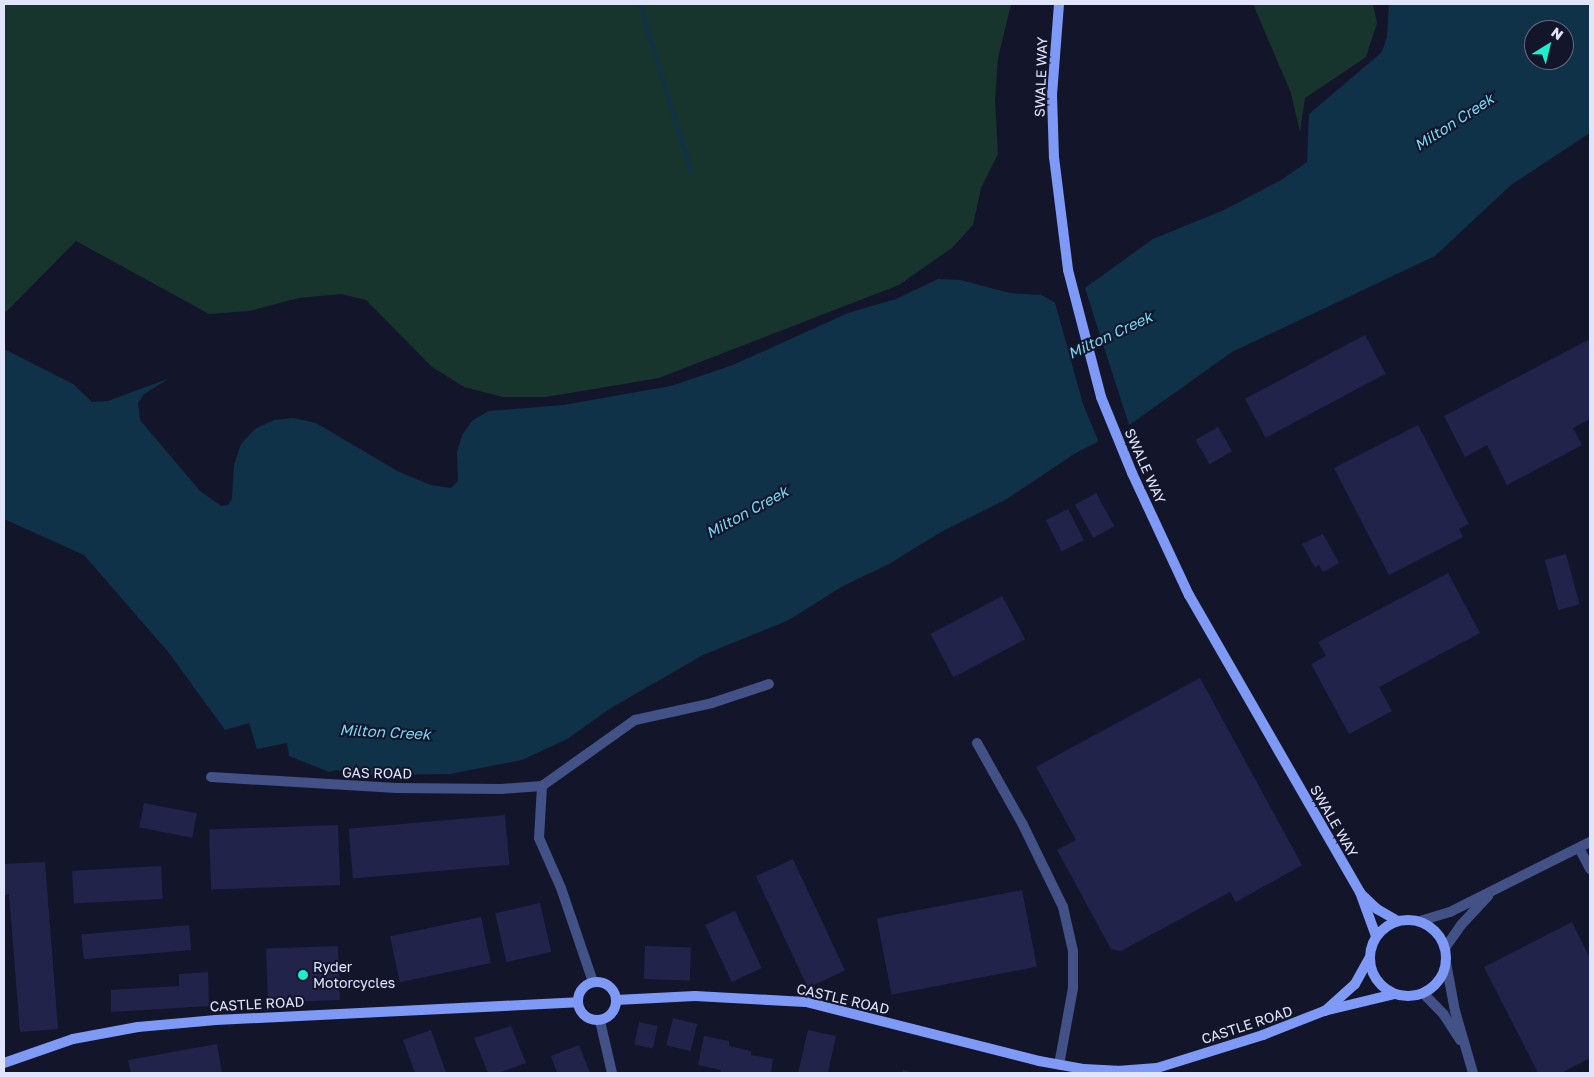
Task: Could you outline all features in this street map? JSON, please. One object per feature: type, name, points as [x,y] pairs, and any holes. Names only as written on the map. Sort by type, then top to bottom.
[{"type":"main road","name":"SWALE WAY","points":[[1059,4],[1052,95],[1054,157],[1068,270],[1101,397],[1132,473],[1189,595],[1360,892],[1376,936]]},
{"type":"main road","name":"SWALE WAY","points":[[1360,892],[1377,909],[1398,921]]},
{"type":"main road","points":[[1398,921],[1420,921],[1431,927],[1445,948],[1446,963],[1438,981],[1423,993],[1396,994],[1377,980],[1369,959],[1376,936],[1398,921]]},
{"type":"main road","name":"CASTLE ROAD","points":[[1324,1012],[1354,984],[1369,959]]},
{"type":"main road","points":[[593,982],[606,984],[616,1000],[613,1012],[600,1021],[585,1017],[578,1002],[584,987],[593,982]]},
{"type":"main road","name":"CASTLE ROAD","points":[[616,1000],[695,996],[806,1002],[1059,1064],[1117,1071],[1157,1071],[1324,1012],[1396,994]]},
{"type":"main road","name":"CASTLE ROAD","points":[[4,1064],[73,1039],[138,1027],[224,1019],[578,1002]]},
{"type":"street","points":[[593,982],[561,888],[539,838],[542,786],[634,720],[712,703],[769,684]]},
{"type":"street","points":[[978,743],[1023,824],[1063,908],[1073,951],[1073,988],[1059,1064]]},
{"type":"street","name":"GAS ROAD","points":[[211,777],[397,788],[501,789],[542,786]]},
{"type":"street","points":[[1420,921],[1450,912],[1590,842]]},
{"type":"street","points":[[1579,848],[1590,870]]},
{"type":"street","points":[[1445,948],[1461,925],[1494,890]]},
{"type":"street","points":[[1446,963],[1473,1073]]},
{"type":"street","points":[[1423,993],[1444,1015],[1466,1049]]},
{"type":"street","points":[[600,1021],[612,1073]]},
{"type":"green space","points":[[4,4],[1011,4],[998,58],[995,100],[998,154],[981,188],[973,225],[952,248],[899,285],[659,378],[546,397],[503,397],[464,387],[432,367],[366,300],[341,294],[299,298],[249,311],[209,314],[76,241],[4,314]]},
{"type":"green space","points":[[1253,4],[1373,4],[1377,23],[1366,57],[1305,98],[1300,132],[1291,93]]},
{"type":"water","name":"Milton Creek","points":[[1389,4],[1590,4],[1590,133],[1511,185],[1435,256],[1232,352],[1128,426],[1074,454],[1005,500],[941,532],[889,564],[843,586],[787,621],[703,655],[611,708],[567,739],[522,760],[450,774],[370,775],[336,770],[329,772],[289,756],[287,743],[257,749],[249,723],[225,730],[169,653],[84,555],[4,519],[4,349],[73,384],[92,402],[108,401],[170,378],[144,394],[138,403],[140,420],[200,491],[221,506],[228,505],[232,499],[234,465],[241,444],[255,429],[274,420],[294,418],[316,423],[399,472],[431,485],[451,488],[458,481],[457,452],[462,435],[473,420],[489,411],[563,405],[671,386],[733,365],[848,313],[896,299],[938,279],[960,280],[1010,293],[1041,295],[1054,302],[1085,288],[1153,239],[1224,210],[1281,180],[1307,162],[1309,114],[1382,52],[1387,37]]},
{"type":"pier","points":[[1084,285],[1130,428],[1100,445],[1083,404],[1054,299]]},
{"type":"building","points":[[1365,335],[1386,374],[1266,438],[1245,399]]},
{"type":"building","points":[[1590,339],[1590,419],[1573,428],[1582,445],[1507,485],[1487,445],[1465,457],[1444,416]]},
{"type":"building","points":[[1418,425],[1469,524],[1459,529],[1463,537],[1389,575],[1334,468]]},
{"type":"building","points":[[1218,427],[1232,451],[1209,464],[1195,440]]},
{"type":"building","points":[[1096,493],[1114,526],[1093,538],[1075,505]]},
{"type":"building","points":[[1068,509],[1084,540],[1062,552],[1046,520]]},
{"type":"building","points":[[1323,534],[1339,563],[1323,572],[1319,565],[1315,568],[1302,544]]},
{"type":"building","points":[[1566,554],[1579,604],[1558,610],[1545,560]]},
{"type":"building","points":[[1448,573],[1480,633],[1379,687],[1392,711],[1349,734],[1311,664],[1326,656],[1318,642]]},
{"type":"building","points":[[1002,596],[1025,639],[953,677],[930,634]]},
{"type":"building","points":[[1200,678],[1302,865],[1236,902],[1230,892],[1121,951],[1111,949],[1057,850],[1076,840],[1036,767]]},
{"type":"building","points":[[144,803],[197,813],[192,838],[139,828]]},
{"type":"building","points":[[505,815],[509,865],[353,878],[349,829]]},
{"type":"building","points":[[338,825],[340,885],[211,889],[209,830]]},
{"type":"building","points":[[793,859],[845,970],[808,988],[756,876]]},
{"type":"building","points":[[45,862],[58,1029],[20,1032],[9,894],[4,896],[4,864]]},
{"type":"building","points":[[161,866],[163,899],[74,904],[72,871]]},
{"type":"building","points":[[1022,890],[1037,967],[892,995],[877,918]]},
{"type":"building","points":[[540,903],[551,952],[506,962],[495,913]]},
{"type":"building","points":[[735,911],[762,968],[732,982],[705,925]]},
{"type":"building","points":[[481,917],[491,963],[400,982],[390,936]]},
{"type":"building","points":[[1572,922],[1590,958],[1590,1058],[1561,1073],[1538,1073],[1484,967]]},
{"type":"building","points":[[189,925],[191,950],[84,959],[81,934]]},
{"type":"building","name":"Ryder Motorcycles","points":[[338,946],[340,1000],[268,1002],[266,949]]},
{"type":"building","points":[[645,946],[691,948],[690,981],[644,979]]},
{"type":"building","points":[[208,972],[209,1006],[111,1012],[111,990],[179,986],[179,974]]},
{"type":"building","points":[[673,1018],[697,1024],[690,1051],[666,1045]]},
{"type":"building","points":[[639,1022],[658,1026],[653,1048],[634,1044]]},
{"type":"building","points":[[511,1026],[526,1063],[498,1073],[488,1073],[474,1038]]},
{"type":"building","points":[[431,1030],[446,1073],[415,1073],[403,1040]]},
{"type":"building","points":[[808,1030],[836,1036],[828,1073],[798,1073]]},
{"type":"building","points":[[704,1036],[729,1041],[729,1046],[751,1051],[751,1055],[773,1059],[771,1073],[720,1073],[721,1070],[698,1065]]},
{"type":"building","points":[[217,1044],[222,1073],[131,1073],[128,1060]]},
{"type":"building","points":[[579,1045],[590,1073],[557,1073],[551,1056]]},
{"type":"building","points":[[903,1070],[914,1073],[902,1073]]},
{"type":"waterway","points":[[640,4],[691,172]]},
{"type":"place","name":"Ryder Motorcycles","points":[[303,975]]}]
